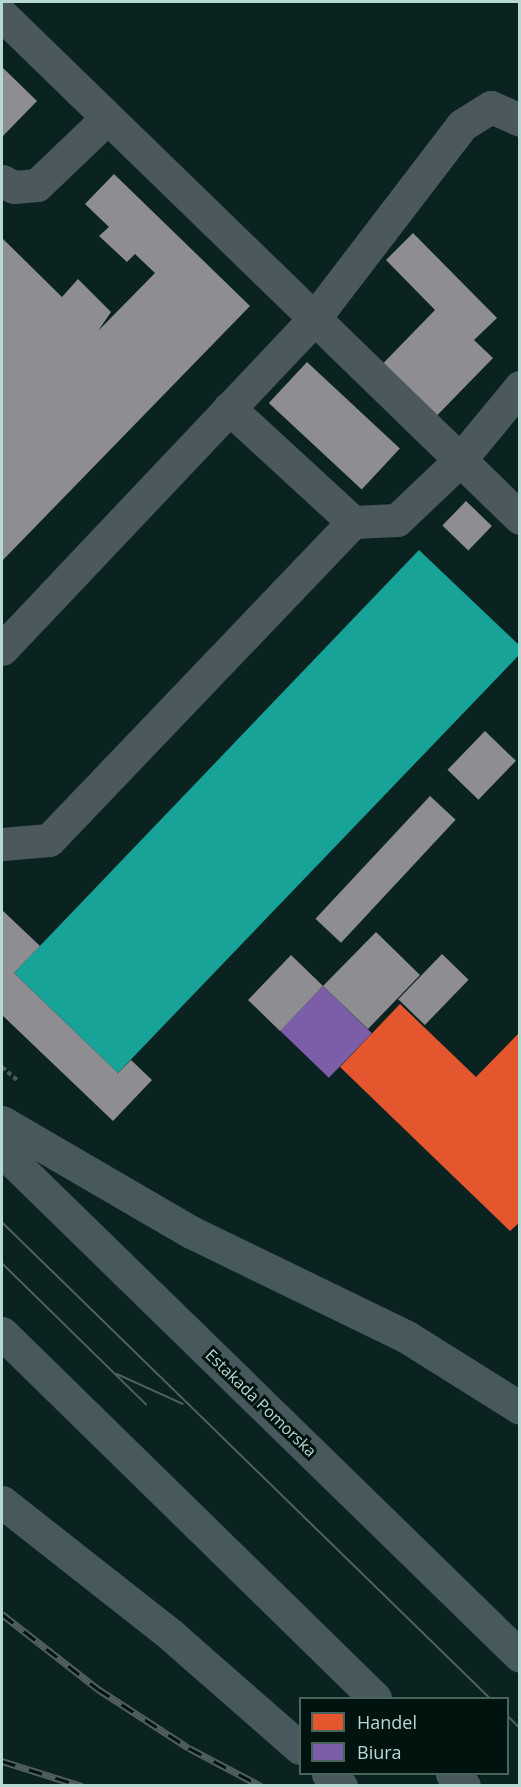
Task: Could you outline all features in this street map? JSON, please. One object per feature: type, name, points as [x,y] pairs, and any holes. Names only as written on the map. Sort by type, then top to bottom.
[{"type":"main road","points":[[2,1122],[181,1227],[406,1337],[519,1408]]},
{"type":"main road","name":"Estakada Pomorska","points":[[2,1150],[519,1656]]},
{"type":"main road","points":[[2,1333],[374,1697]]},
{"type":"main road","points":[[2,1502],[172,1636],[299,1747]]},
{"type":"lane","points":[[2,15],[519,518]]},
{"type":"lane","points":[[2,649],[313,320],[462,125],[491,106],[519,120]]},
{"type":"lane","points":[[2,181],[14,187],[37,185],[107,118]]},
{"type":"lane","points":[[2,844],[49,840],[353,522],[397,520],[467,469],[519,387]]},
{"type":"lane","points":[[229,408],[353,522]]},
{"type":"building: Handel","points":[[400,1004],[476,1077],[520,1032],[520,1222],[510,1231],[340,1067]]},
{"type":"building: Biura","points":[[323,986],[372,1033],[329,1078],[280,1031]]},
{"type":"building: Publiczne","points":[[419,550],[520,646],[520,654],[118,1073],[14,973]]},
{"type":"building: Przemysł","points":[[2,67],[37,101],[2,137]]},
{"type":"building: Przemysł","points":[[114,174],[250,306],[2,561],[2,238],[62,297],[78,279],[111,312],[98,331],[155,273],[135,254],[127,262],[99,236],[109,227],[85,204]]},
{"type":"building: Przemysł","points":[[413,233],[497,318],[474,340],[493,358],[418,435],[364,383],[435,310],[386,260]]},
{"type":"building: Przemysł","points":[[307,362],[400,449],[362,490],[269,403]]},
{"type":"building: Przemysł","points":[[466,501],[492,526],[468,550],[442,525]]},
{"type":"building: Przemysł","points":[[485,731],[516,761],[478,800],[447,770]]},
{"type":"building: Przemysł","points":[[430,796],[456,820],[341,943],[315,919]]},
{"type":"building: Przemysł","points":[[2,910],[40,946],[14,973],[118,1073],[131,1060],[152,1080],[113,1121],[2,1015]]},
{"type":"building: Przemysł","points":[[376,932],[420,975],[368,1029],[323,986]]},
{"type":"building: Przemysł","points":[[442,954],[469,980],[425,1025],[398,999]]},
{"type":"building: Przemysł","points":[[291,955],[323,986],[280,1031],[248,1000]]},
{"type":"tram line","points":[[2,1222],[489,1697]]},
{"type":"tram line","points":[[2,1263],[146,1404]]},
{"type":"tram line","points":[[117,1374],[183,1404]]},
{"type":"tram line","points":[[509,1717],[520,1728]]},
{"type":"railway","points":[[2,1614],[98,1689],[189,1748],[261,1786]]},
{"type":"railway","points":[[2,1761],[82,1786]]}]
